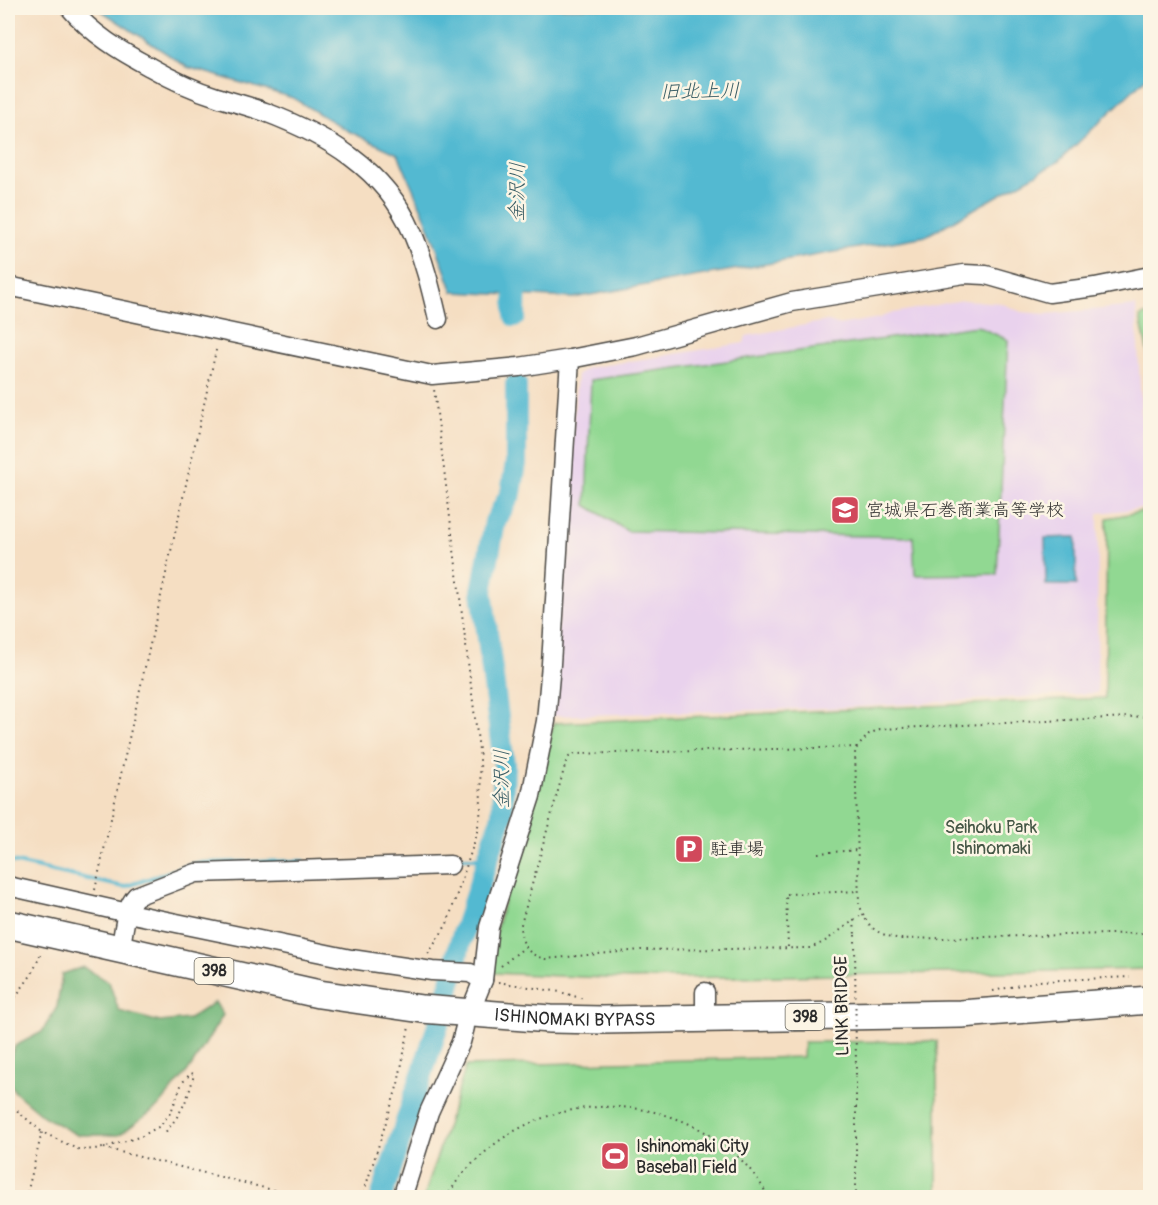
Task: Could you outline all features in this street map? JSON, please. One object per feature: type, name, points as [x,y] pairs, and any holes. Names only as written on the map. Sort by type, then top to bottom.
[{"type":"highway","name":"ISHINOMAKI BYPASS","points":[[8,924],[120,951],[416,1015],[550,1019],[705,1019],[961,1014],[1150,1000]]},
{"type":"street","points":[[70,8],[81,21],[117,49],[169,78],[264,112],[319,135],[352,155],[375,176],[400,208],[424,263],[438,319]]},
{"type":"street","points":[[8,286],[436,374],[519,367],[570,359],[636,346],[749,313],[803,300],[964,274],[986,275],[1040,292],[1059,293],[1150,276]]},
{"type":"street","points":[[402,1197],[429,1112],[461,1042],[465,1017],[489,927],[531,796],[546,721],[570,359]]},
{"type":"street","points":[[120,951],[132,900],[136,896],[196,873],[450,865]]},
{"type":"street","points":[[8,886],[128,914],[351,958],[477,977]]},
{"type":"street","points":[[705,992],[705,1019]]},
{"type":"path","points":[[92,905],[220,330]]},
{"type":"path","points":[[425,970],[447,924],[476,837],[482,792],[480,758],[433,390],[436,374]]},
{"type":"path","points":[[1150,716],[880,729],[869,734],[855,750],[859,891],[862,915],[874,930],[885,936],[901,939],[1150,933]]},
{"type":"path","points":[[857,747],[574,754],[566,762],[520,928],[525,947],[534,956],[545,959],[620,951],[810,948],[824,942],[862,915]]},
{"type":"path","points":[[818,853],[858,850]]},
{"type":"path","points":[[788,948],[786,894],[859,891]]},
{"type":"path","name":"LINK BRIDGE","points":[[854,920],[856,1197]]},
{"type":"path","points":[[8,1007],[32,974],[47,933]]},
{"type":"path","points":[[477,977],[525,947]]},
{"type":"path","points":[[477,977],[560,992],[586,1000]]},
{"type":"path","points":[[986,992],[1038,981],[1130,977]]},
{"type":"path","points":[[853,997],[865,996]]},
{"type":"path","points":[[362,1197],[398,1084],[416,1015]]},
{"type":"path","points":[[8,1103],[42,1132],[77,1149],[103,1148],[142,1136],[160,1126],[171,1112],[182,1083],[191,1073],[194,1074],[186,1103],[179,1117],[163,1136]]},
{"type":"path","points":[[447,1197],[467,1169],[492,1146],[521,1126],[550,1114],[580,1108],[633,1108],[673,1116],[709,1134],[736,1154],[762,1183],[769,1197]]},
{"type":"path","points":[[26,1197],[42,1132]]},
{"type":"path","points":[[103,1148],[305,1197]]},
{"type":"shaded area","name":"宮城県石巻商業高等学校","points":[[963,300],[1001,303],[1021,312],[1047,314],[1136,306],[1146,508],[1098,513],[1097,693],[854,707],[551,716],[577,375],[587,368],[744,343],[746,336],[827,321],[837,325],[880,318],[888,314]]},
{"type":"green space","points":[[1150,313],[1150,363],[1140,317]]},
{"type":"green space","points":[[977,326],[1008,340],[997,574],[915,575],[913,537],[627,531],[586,505],[591,380]]},
{"type":"green space","name":"Seihoku Park Ishinomaki","points":[[1150,510],[1150,969],[628,979],[493,973],[496,930],[554,723],[1105,698],[1107,518]]},
{"type":"green space","points":[[83,967],[109,982],[119,1011],[160,1022],[189,1019],[215,1002],[223,1015],[191,1067],[158,1107],[119,1135],[77,1135],[43,1116],[15,1092],[8,1080],[8,1063],[15,1046],[42,1032],[57,1007],[62,974]]},
{"type":"green space","points":[[937,1041],[937,1197],[424,1197],[466,1066],[803,1057],[804,1042]]},
{"type":"water","name":"旧北上川","points":[[97,8],[1150,8],[1150,74],[1058,162],[926,236],[573,298],[453,292],[426,219],[398,154],[346,130],[293,98],[187,67]]},
{"type":"water","points":[[1076,537],[1076,585],[1046,585],[1045,538]]},
{"type":"waterway","name":"金沢川","points":[[515,316],[516,264]]},
{"type":"waterway","name":"金沢川","points":[[381,1198],[448,995],[460,943],[502,816],[504,765],[482,591],[495,522],[511,493],[516,463],[516,385]]},
{"type":"waterway","points":[[452,858],[487,860]]},
{"type":"waterway","points":[[8,861],[124,887],[196,863],[303,861]]},
{"type":"place","name":"宮城県石巻商業高等学校","points":[[845,510]]},
{"type":"place","name":"駐車場","points":[[689,849]]},
{"type":"place","name":"Ishinomaki City Baseball Field","points":[[615,1156]]}]
